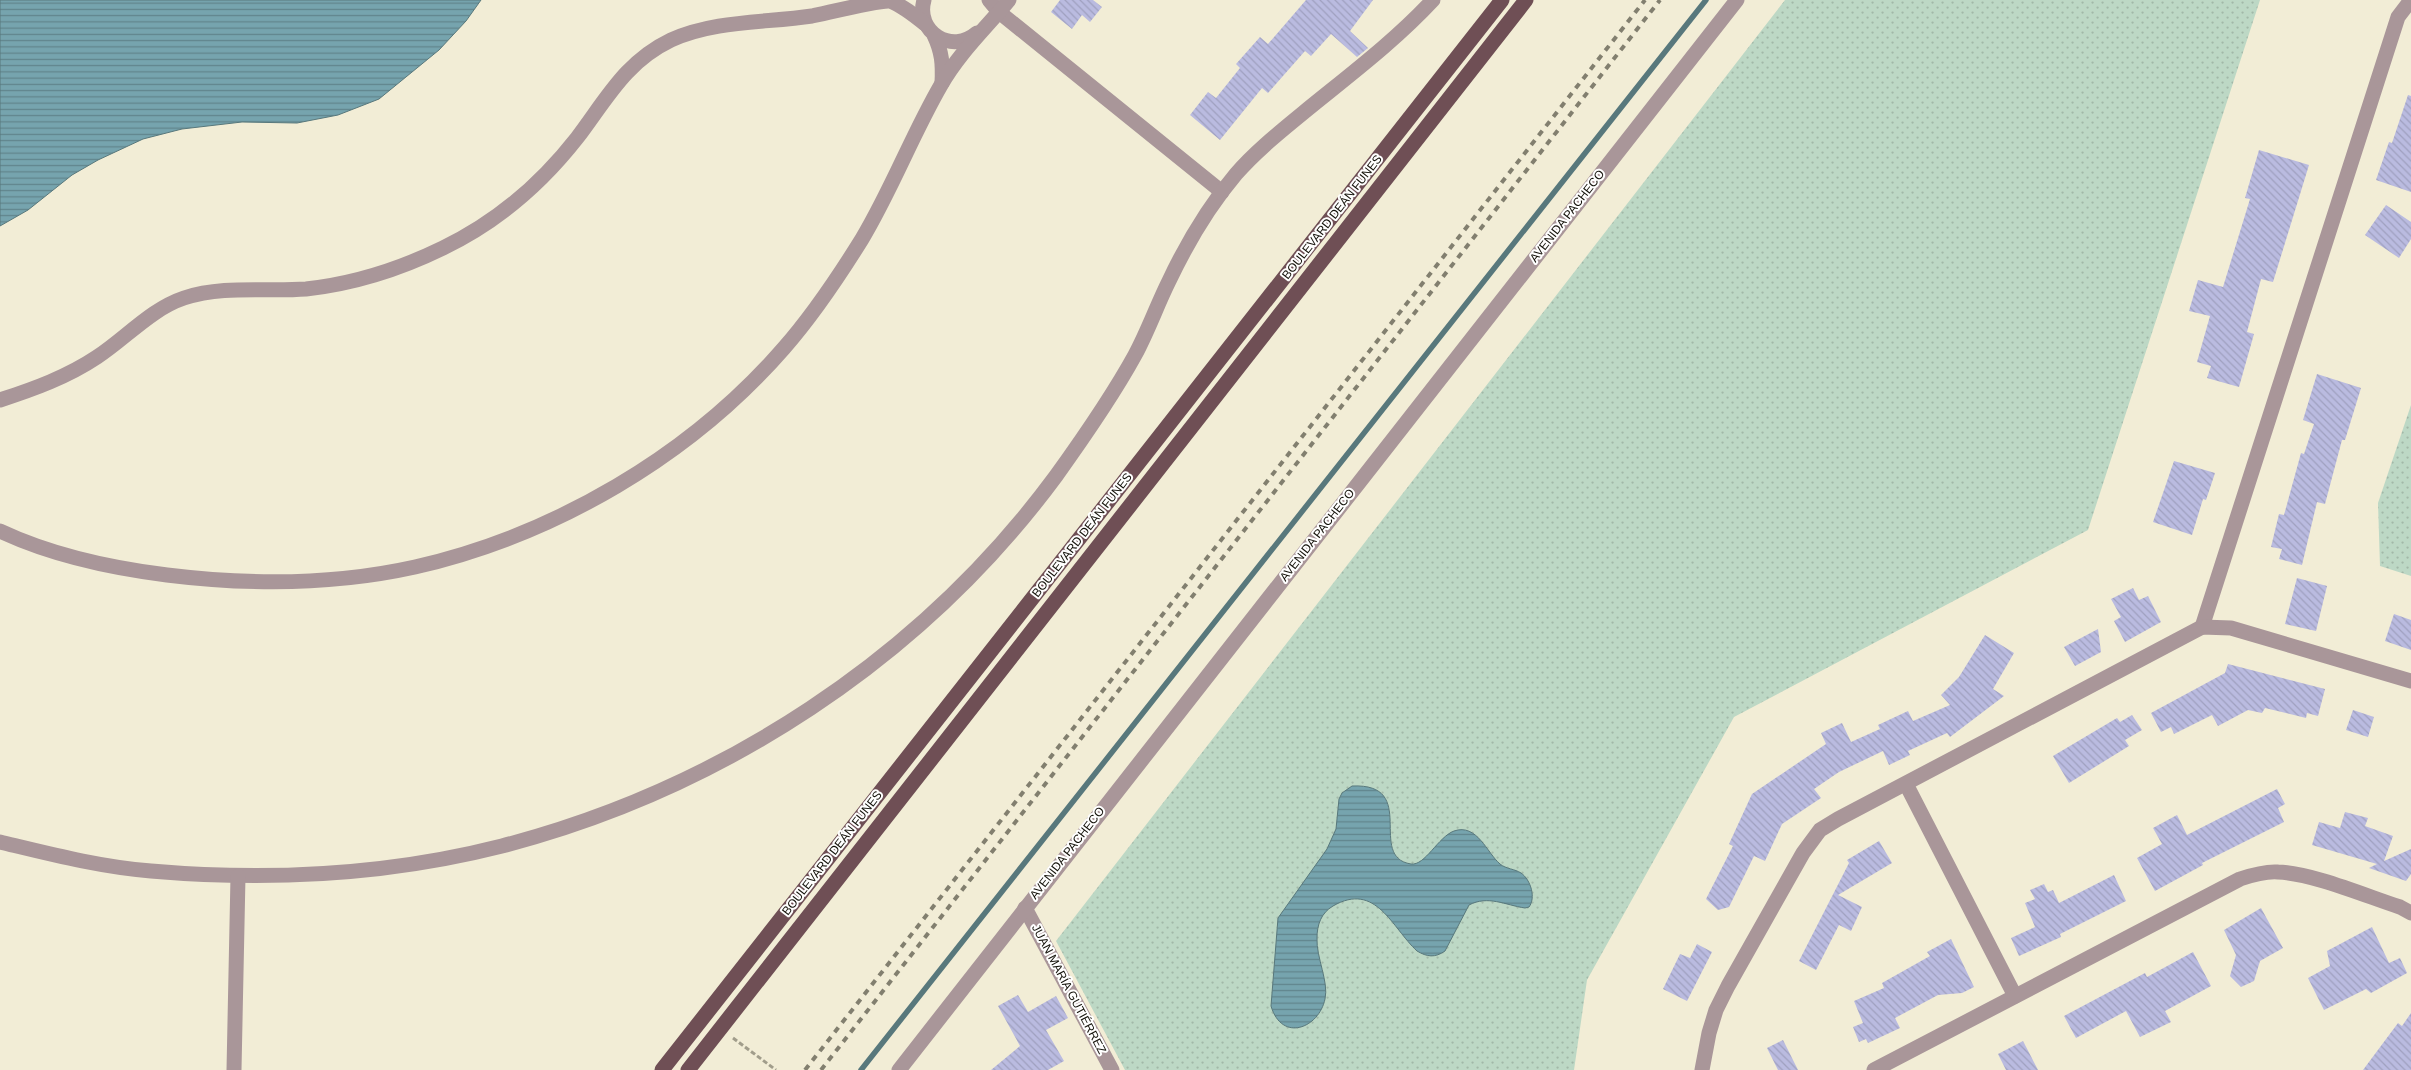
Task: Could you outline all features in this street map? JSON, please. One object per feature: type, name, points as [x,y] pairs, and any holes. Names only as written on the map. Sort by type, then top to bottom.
[{"type":"main road","name":"BOULEVARD DEÁN FUNES","points":[[662,1070],[1502,0]]},
{"type":"main road","name":"BOULEVARD DEÁN FUNES","points":[[688,1070],[1526,0]]},
{"type":"street","points":[[0,400],[33,389],[79,369],[157,312],[182,299],[207,292],[306,288],[342,283],[408,263],[478,230],[516,201],[546,173],[576,139],[627,70],[651,52],[672,40],[700,31],[733,24],[808,16],[887,0],[906,8],[930,29],[953,42],[972,38],[1004,6]]},
{"type":"street","points":[[924,0],[922,13],[942,56],[942,83]]},
{"type":"street","points":[[0,531],[53,550],[136,571],[250,582],[305,581],[414,567],[473,551],[542,524],[611,489],[657,460],[701,427],[741,392],[784,347],[826,292],[863,238],[942,83],[980,31],[988,12],[988,0],[1004,6],[1222,192]]},
{"type":"street","points":[[0,842],[62,857],[146,871],[238,876],[334,873],[416,862],[500,846],[573,824],[649,797],[734,755],[791,721],[858,675],[920,624],[967,579],[1017,525],[1055,477],[1102,410],[1132,360],[1183,252],[1222,192],[1253,156],[1372,56],[1433,0]]},
{"type":"street","name":"AVENIDA PACHECO","points":[[899,1070],[1737,0]]},
{"type":"street","points":[[2202,628],[2398,18],[2411,0]]},
{"type":"street","points":[[1702,1070],[1709,1033],[1716,1010],[1803,853],[1820,830],[2202,628],[2231,628],[2411,681]]},
{"type":"street","points":[[1906,784],[2015,996]]},
{"type":"street","points":[[1874,1070],[2240,879],[2258,874],[2277,872],[2299,875],[2400,906],[2411,913]]},
{"type":"street","points":[[234,1070],[238,876]]},
{"type":"street","name":"JUAN MARÍA GUTIÉRREZ","points":[[1025,908],[1112,1070]]},
{"type":"path","points":[[720,1029],[776,1070]]},
{"type":"green space","points":[[1785,0],[2260,0],[2088,530],[1734,717],[1587,980],[1574,1070],[1125,1070],[1056,941]]},
{"type":"green space","points":[[2411,405],[2411,576],[2380,566],[2378,503]]},
{"type":"water","points":[[0,0],[481,0],[466,21],[439,50],[379,99],[338,115],[297,123],[242,122],[182,129],[143,139],[98,160],[72,175],[28,210],[0,226]]},
{"type":"water","points":[[1352,786],[1372,788],[1384,796],[1389,808],[1392,848],[1398,859],[1411,864],[1416,863],[1427,856],[1448,834],[1454,831],[1469,831],[1481,840],[1500,864],[1525,876],[1530,884],[1531,903],[1529,907],[1525,908],[1490,901],[1476,902],[1469,905],[1445,951],[1431,956],[1417,951],[1382,910],[1372,903],[1361,899],[1348,900],[1333,906],[1323,916],[1317,933],[1318,953],[1326,992],[1325,999],[1316,1018],[1308,1024],[1291,1028],[1283,1025],[1276,1018],[1271,1006],[1278,918],[1327,849],[1336,829],[1339,799],[1342,793]]},
{"type":"building","points":[[1060,0],[1093,0],[1102,7],[1090,22],[1082,15],[1072,29],[1051,12]]},
{"type":"building","points":[[1306,0],[1373,0],[1350,31],[1368,48],[1357,57],[1331,34],[1311,56],[1305,51],[1268,93],[1262,88],[1220,140],[1190,115],[1208,92],[1216,98],[1240,68],[1236,64],[1260,37],[1268,44]]},
{"type":"building","points":[[2408,95],[2411,96],[2411,192],[2376,180],[2389,142],[2392,143]]},
{"type":"building","points":[[2259,150],[2309,165],[2273,282],[2261,279],[2247,332],[2254,334],[2239,387],[2207,378],[2211,366],[2197,362],[2210,316],[2189,311],[2198,280],[2223,287],[2250,199],[2245,198]]},
{"type":"building","points":[[2386,205],[2411,222],[2411,239],[2399,258],[2365,235]]},
{"type":"building","points":[[2317,374],[2361,388],[2345,440],[2342,440],[2325,504],[2317,502],[2302,565],[2279,559],[2282,549],[2271,547],[2279,514],[2284,515],[2301,453],[2304,454],[2314,424],[2303,420]]},
{"type":"building","points":[[2174,461],[2215,473],[2206,500],[2203,499],[2192,535],[2153,522]]},
{"type":"building","points":[[2297,578],[2327,586],[2316,631],[2285,624]]},
{"type":"building","points":[[2133,588],[2139,600],[2148,596],[2161,622],[2125,642],[2114,621],[2121,617],[2111,599]]},
{"type":"building","points":[[2394,614],[2411,620],[2411,650],[2385,641]]},
{"type":"building","points":[[2098,629],[2101,652],[2075,666],[2064,647]]},
{"type":"building","points":[[1985,635],[2014,653],[1993,689],[2004,696],[1950,737],[1947,733],[1908,751],[1910,755],[1889,765],[1883,751],[1839,772],[1814,789],[1821,798],[1782,824],[1765,861],[1754,856],[1729,907],[1718,910],[1706,899],[1733,846],[1729,844],[1752,794],[1826,744],[1821,733],[1842,723],[1851,742],[1880,729],[1878,725],[1908,711],[1913,721],[1950,705],[1941,695],[1959,677]]},
{"type":"building","points":[[2228,664],[2325,689],[2318,716],[2307,713],[2306,718],[2265,708],[2262,713],[2248,710],[2218,726],[2212,715],[2174,734],[2171,727],[2161,732],[2151,713],[2225,673]]},
{"type":"building","points":[[2353,710],[2374,717],[2368,737],[2346,730]]},
{"type":"building","points":[[2132,715],[2142,730],[2125,740],[2129,746],[2069,783],[2053,756],[2117,718],[2120,722]]},
{"type":"building","points":[[2277,789],[2285,804],[2278,808],[2284,822],[2202,863],[2203,865],[2155,891],[2137,858],[2162,844],[2153,828],[2177,815],[2187,835]]},
{"type":"building","points":[[2345,812],[2368,818],[2365,826],[2393,836],[2384,861],[2411,849],[2411,874],[2406,881],[2369,868],[2377,864],[2312,845],[2319,822],[2340,828]]},
{"type":"building","points":[[1879,841],[1892,863],[1838,895],[1862,907],[1851,931],[1839,925],[1816,970],[1799,961],[1849,863],[1847,860]]},
{"type":"building","points":[[2114,875],[2126,901],[2060,934],[2061,937],[2019,956],[2011,938],[2035,927],[2025,903],[2035,899],[2030,890],[2044,884],[2048,892],[2053,890],[2059,903]]},
{"type":"building","points":[[2261,908],[2283,948],[2260,961],[2254,981],[2241,987],[2230,976],[2236,955],[2224,930]]},
{"type":"building","points":[[2372,927],[2389,963],[2400,958],[2407,973],[2371,993],[2366,989],[2324,1010],[2308,978],[2330,966],[2327,951]]},
{"type":"building","points":[[1951,939],[1974,987],[1962,993],[1938,995],[1895,1018],[1900,1028],[1868,1043],[1866,1039],[1859,1042],[1853,1027],[1863,1023],[1854,1001],[1884,988],[1882,983],[1930,956],[1927,952]]},
{"type":"building","points":[[1697,944],[1712,952],[1687,1001],[1663,989],[1680,954],[1690,958]]},
{"type":"building","points":[[2193,952],[2211,986],[2165,1011],[2171,1022],[2140,1037],[2126,1011],[2076,1038],[2064,1016],[2145,973],[2147,977]]},
{"type":"building","points":[[1018,995],[1028,1012],[1056,996],[1068,1018],[1046,1030],[1064,1061],[1048,1070],[991,1070],[1020,1046],[998,1006]]},
{"type":"building","points":[[2411,1013],[2411,1070],[2363,1070],[2398,1023],[2402,1026]]},
{"type":"building","points":[[1783,1040],[1798,1070],[1778,1070],[1767,1048]]},
{"type":"building","points":[[2023,1041],[2038,1070],[2006,1070],[1998,1054]]},
{"type":"waterway","points":[[861,1070],[1706,0]]},
{"type":"railway","points":[[805,1070],[1645,0]]},
{"type":"railway","points":[[821,1070],[1660,0]]}]
